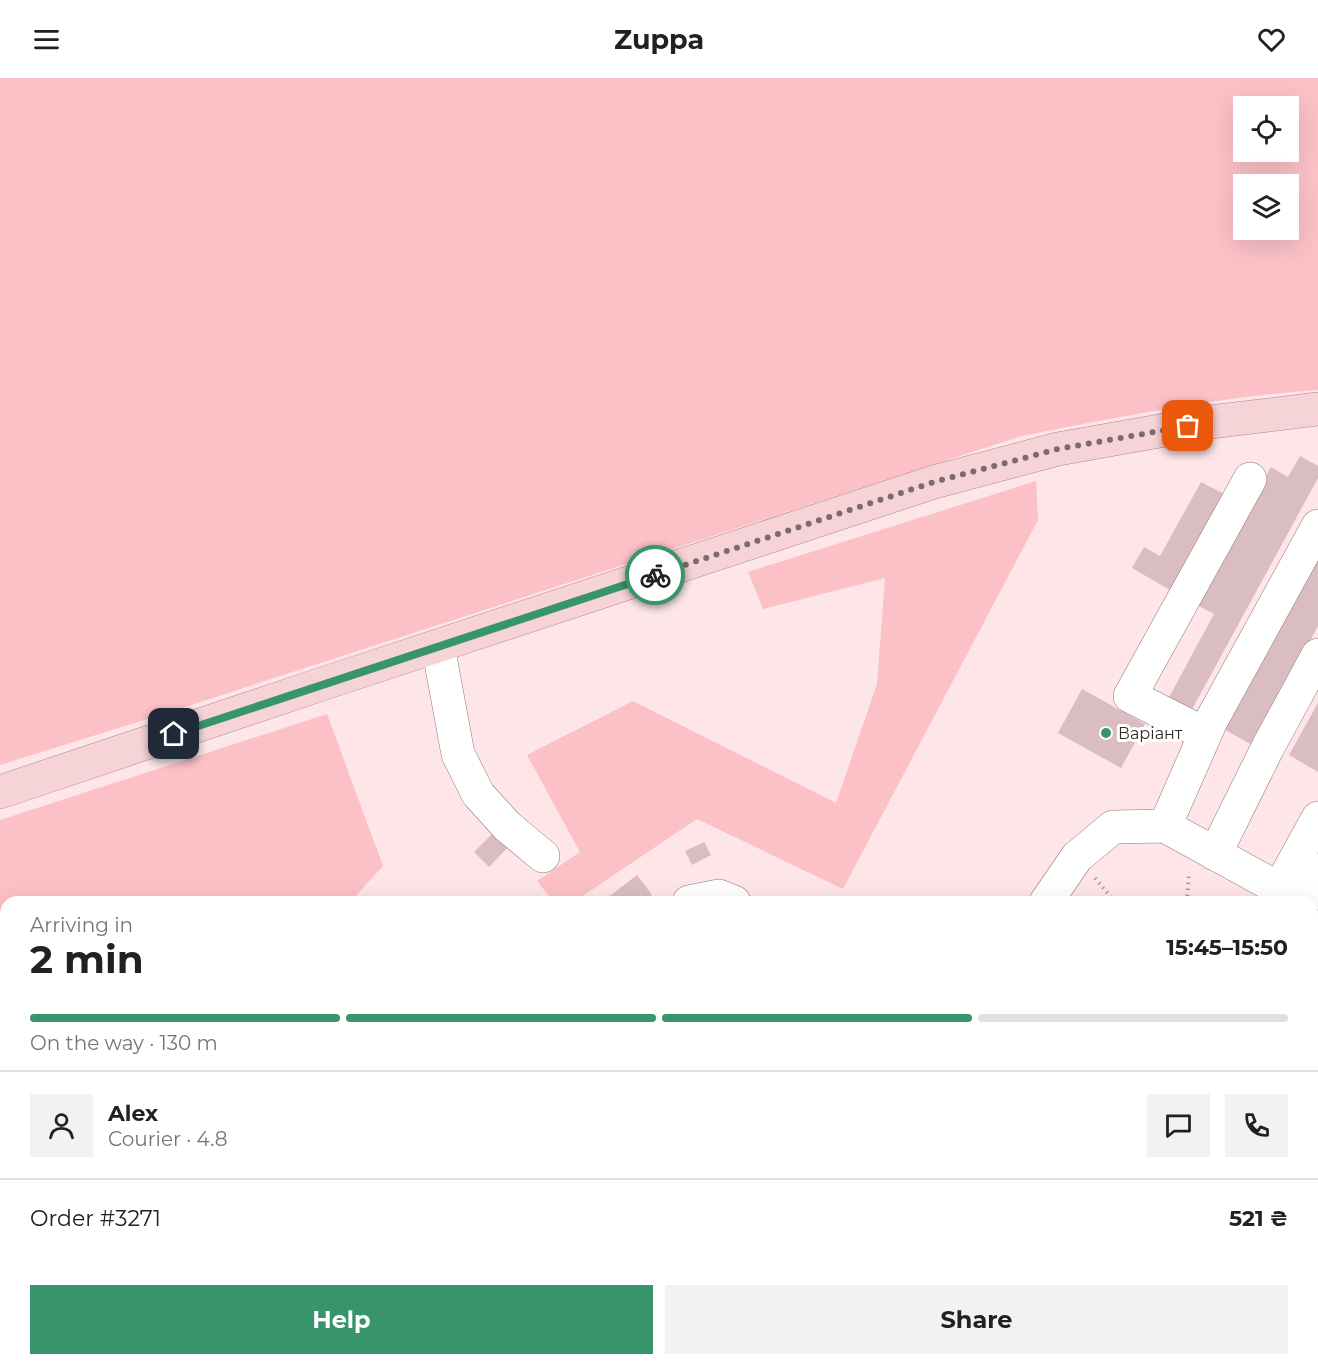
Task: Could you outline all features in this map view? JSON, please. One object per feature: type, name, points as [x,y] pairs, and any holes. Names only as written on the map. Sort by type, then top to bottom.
[{"type":"main road","points":[[0,792],[934,482],[1058,449],[1210,422],[1318,409]]},
{"type":"street","points":[[1205,734],[1130,696],[1250,479]]},
{"type":"street","points":[[1165,826],[1211,721],[1318,526]]},
{"type":"street","points":[[438,646],[458,754],[478,794],[507,826],[543,856]]},
{"type":"street","points":[[1215,854],[1268,747],[1318,655]]},
{"type":"street","points":[[1304,896],[1318,818]]},
{"type":"street","points":[[1050,896],[1077,857],[1113,827],[1165,826],[1294,896]]},
{"type":"street","points":[[1305,896],[1318,870]]},
{"type":"shaded area","points":[[0,78],[1318,78],[1318,390],[1243,397],[1022,436],[0,765]]},
{"type":"shaded area","points":[[1036,481],[1038,520],[843,889],[697,819],[582,896],[549,896],[537,881],[580,852],[527,755],[633,701],[836,803],[877,684],[885,578],[763,609],[748,572]]},
{"type":"shaded area","points":[[327,714],[383,866],[356,896],[0,896],[0,820]]},
{"type":"building","points":[[1300,456],[1318,466],[1318,478],[1190,713],[1167,701],[1214,614],[1197,605],[1271,467],[1288,477]]},
{"type":"building","points":[[1201,482],[1224,494],[1170,590],[1132,568],[1144,547],[1160,556]]},
{"type":"building","points":[[1318,546],[1318,626],[1254,746],[1220,727]]},
{"type":"building","points":[[1082,689],[1145,724],[1121,768],[1058,733]]},
{"type":"building","points":[[1318,703],[1318,772],[1289,755]]},
{"type":"building","points":[[494,832],[509,846],[489,867],[474,852]]},
{"type":"building","points":[[704,842],[711,855],[692,865],[685,851]]},
{"type":"building","points":[[637,875],[652,895],[651,896],[610,896]]},
{"type":"way so far","points":[[655,575],[934,482],[1058,449],[1188,426]]},
{"type":"place","name":"Варіант","points":[[1106,733]]},
{"type":"route","points":[[174,734],[655,575]]}]
